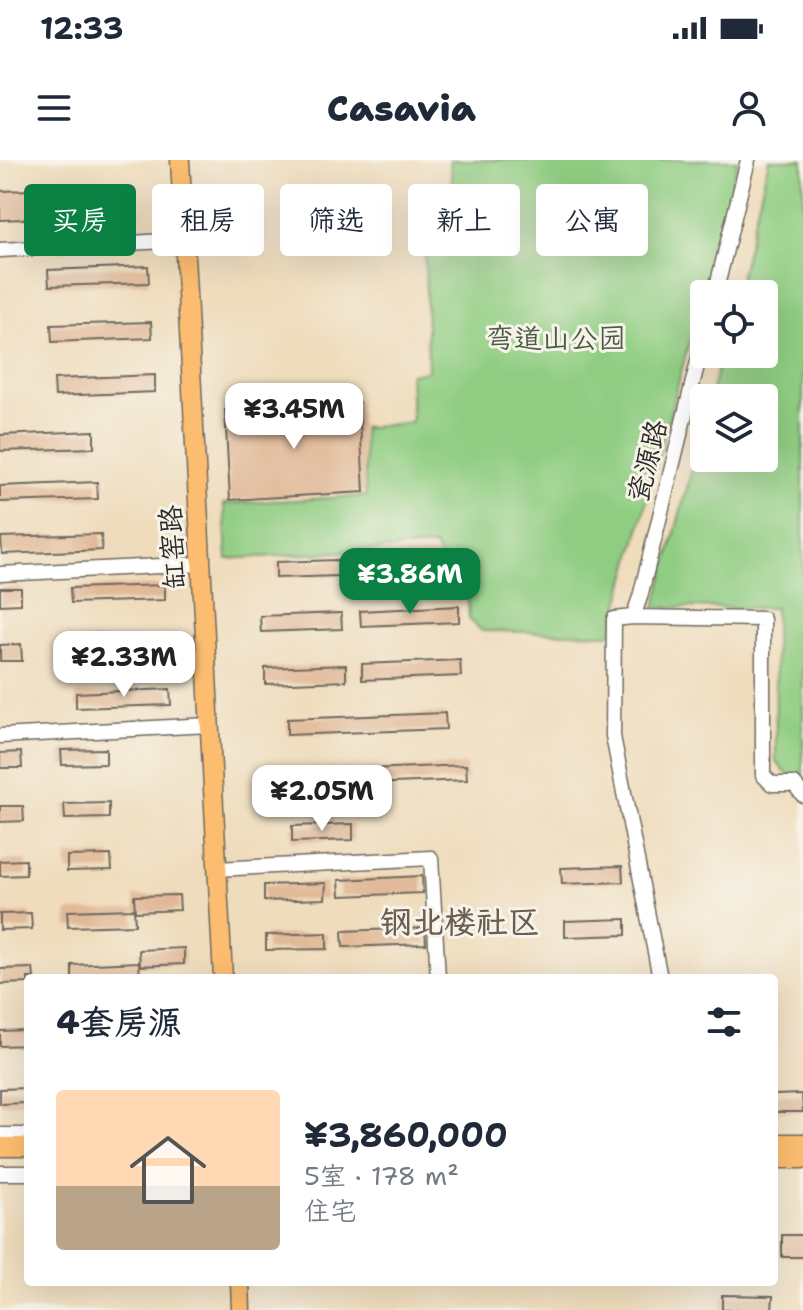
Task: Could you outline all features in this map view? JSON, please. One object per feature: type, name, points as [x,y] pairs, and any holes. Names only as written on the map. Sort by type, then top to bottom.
[{"type":"main road","name":"缸窑路","points":[[180,160],[181,184]]},
{"type":"main road","name":"缸窑路","points":[[185,256],[223,974]]},
{"type":"main road","points":[[778,1143],[803,1143]]},
{"type":"main road","points":[[0,1147],[24,1147]]},
{"type":"main road","points":[[0,1157],[24,1157]]},
{"type":"main road","points":[[778,1159],[803,1159]]},
{"type":"main road","points":[[240,1286],[241,1310]]},
{"type":"street","points":[[718,280],[748,160]]},
{"type":"street","points":[[0,250],[152,242]]},
{"type":"street","name":"瓷源路","points":[[633,617],[696,368]]},
{"type":"street","points":[[0,574],[201,564]]},
{"type":"street","points":[[659,974],[613,736],[614,619],[763,619],[763,775],[772,784],[794,784],[803,795]]},
{"type":"street","points":[[0,736],[209,725]]},
{"type":"street","points":[[217,869],[431,858],[438,974]]},
{"type":"street","points":[[0,1135],[24,1135]]},
{"type":"street","points":[[0,1173],[24,1173]]},
{"type":"green space","name":"弯道山公园","points":[[450,160],[738,160],[706,280],[690,280],[690,339],[611,634],[482,631],[469,619],[467,580],[450,579],[435,546],[227,559],[224,504],[366,496],[363,428],[412,422],[410,374],[428,371],[425,256],[520,256],[520,184],[452,184]]},
{"type":"green space","points":[[769,160],[803,160],[803,783],[784,771],[776,761],[775,608],[655,607],[691,472],[778,472],[778,384],[714,384],[718,368],[778,368],[778,280],[739,280]]},
{"type":"building","points":[[24,190],[24,219],[0,220],[0,191]]},
{"type":"building","points":[[148,266],[149,283],[49,286],[48,270]]},
{"type":"building","points":[[151,322],[152,338],[52,342],[51,325]]},
{"type":"building","points":[[155,375],[155,392],[55,396],[54,379]]},
{"type":"building","points":[[359,402],[364,492],[230,500],[225,410]]},
{"type":"building","points":[[94,431],[94,448],[0,451],[0,435]]},
{"type":"building","points":[[97,482],[98,499],[0,502],[0,486]]},
{"type":"building","points":[[101,534],[102,550],[2,554],[1,537]]},
{"type":"building","points":[[439,554],[440,570],[355,574],[354,558]]},
{"type":"building","points":[[338,560],[339,576],[276,578],[276,562]]},
{"type":"building","points":[[165,585],[165,600],[71,603],[70,588]]},
{"type":"building","points":[[0,588],[21,588],[21,604],[0,605]]},
{"type":"building","points":[[459,606],[459,622],[361,626],[360,611]]},
{"type":"building","points":[[341,613],[342,629],[261,632],[260,616]]},
{"type":"building","points":[[168,637],[168,652],[74,656],[73,640]]},
{"type":"building","points":[[21,644],[22,661],[0,661],[0,645]]},
{"type":"building","points":[[460,660],[461,676],[362,680],[362,664]]},
{"type":"building","points":[[346,665],[346,681],[265,684],[265,668]]},
{"type":"building","points":[[170,689],[171,705],[76,708],[76,693]]},
{"type":"building","points":[[445,713],[446,729],[287,735],[287,719]]},
{"type":"building","points":[[106,749],[106,764],[62,765],[61,750]]},
{"type":"building","points":[[21,752],[22,768],[0,768],[0,753]]},
{"type":"building","points":[[466,765],[467,780],[368,784],[368,769]]},
{"type":"building","points":[[351,770],[351,786],[290,788],[290,772]]},
{"type":"building","points":[[109,803],[109,818],[65,819],[64,804]]},
{"type":"building","points":[[0,806],[23,806],[24,821],[0,822]]},
{"type":"building","points":[[353,824],[353,840],[292,842],[292,826]]},
{"type":"building","points":[[111,855],[112,870],[67,871],[67,856]]},
{"type":"building","points":[[26,860],[26,875],[0,876],[0,861]]},
{"type":"building","points":[[622,866],[623,882],[562,884],[561,868]]},
{"type":"building","points":[[422,876],[423,893],[340,896],[339,880]]},
{"type":"building","points":[[326,883],[325,899],[264,901],[264,885]]},
{"type":"building","points":[[179,895],[180,910],[135,912],[134,896]]},
{"type":"building","points":[[134,909],[135,925],[68,927],[67,911]]},
{"type":"building","points":[[31,913],[32,929],[0,930],[0,914]]},
{"type":"building","points":[[626,919],[626,935],[565,937],[565,921]]},
{"type":"building","points":[[425,928],[426,944],[343,947],[342,931]]},
{"type":"building","points":[[327,933],[327,949],[266,950],[266,935]]},
{"type":"building","points":[[184,948],[184,964],[140,966],[139,950]]},
{"type":"building","points":[[139,962],[140,974],[72,974],[72,965]]},
{"type":"building","points":[[33,968],[34,974],[24,974],[24,983],[0,984],[0,969]]},
{"type":"building","points":[[24,1030],[24,1045],[0,1046],[0,1031]]},
{"type":"building","points":[[24,1088],[24,1103],[0,1104],[0,1089]]},
{"type":"building","points":[[802,1094],[803,1112],[778,1112],[778,1095]]},
{"type":"building","points":[[782,1235],[803,1235],[803,1257],[782,1257]]},
{"type":"building","points":[[722,1295],[773,1296],[772,1310],[722,1310]]},
{"type":"district","name":"钢北楼社区","points":[[460,922]]}]
